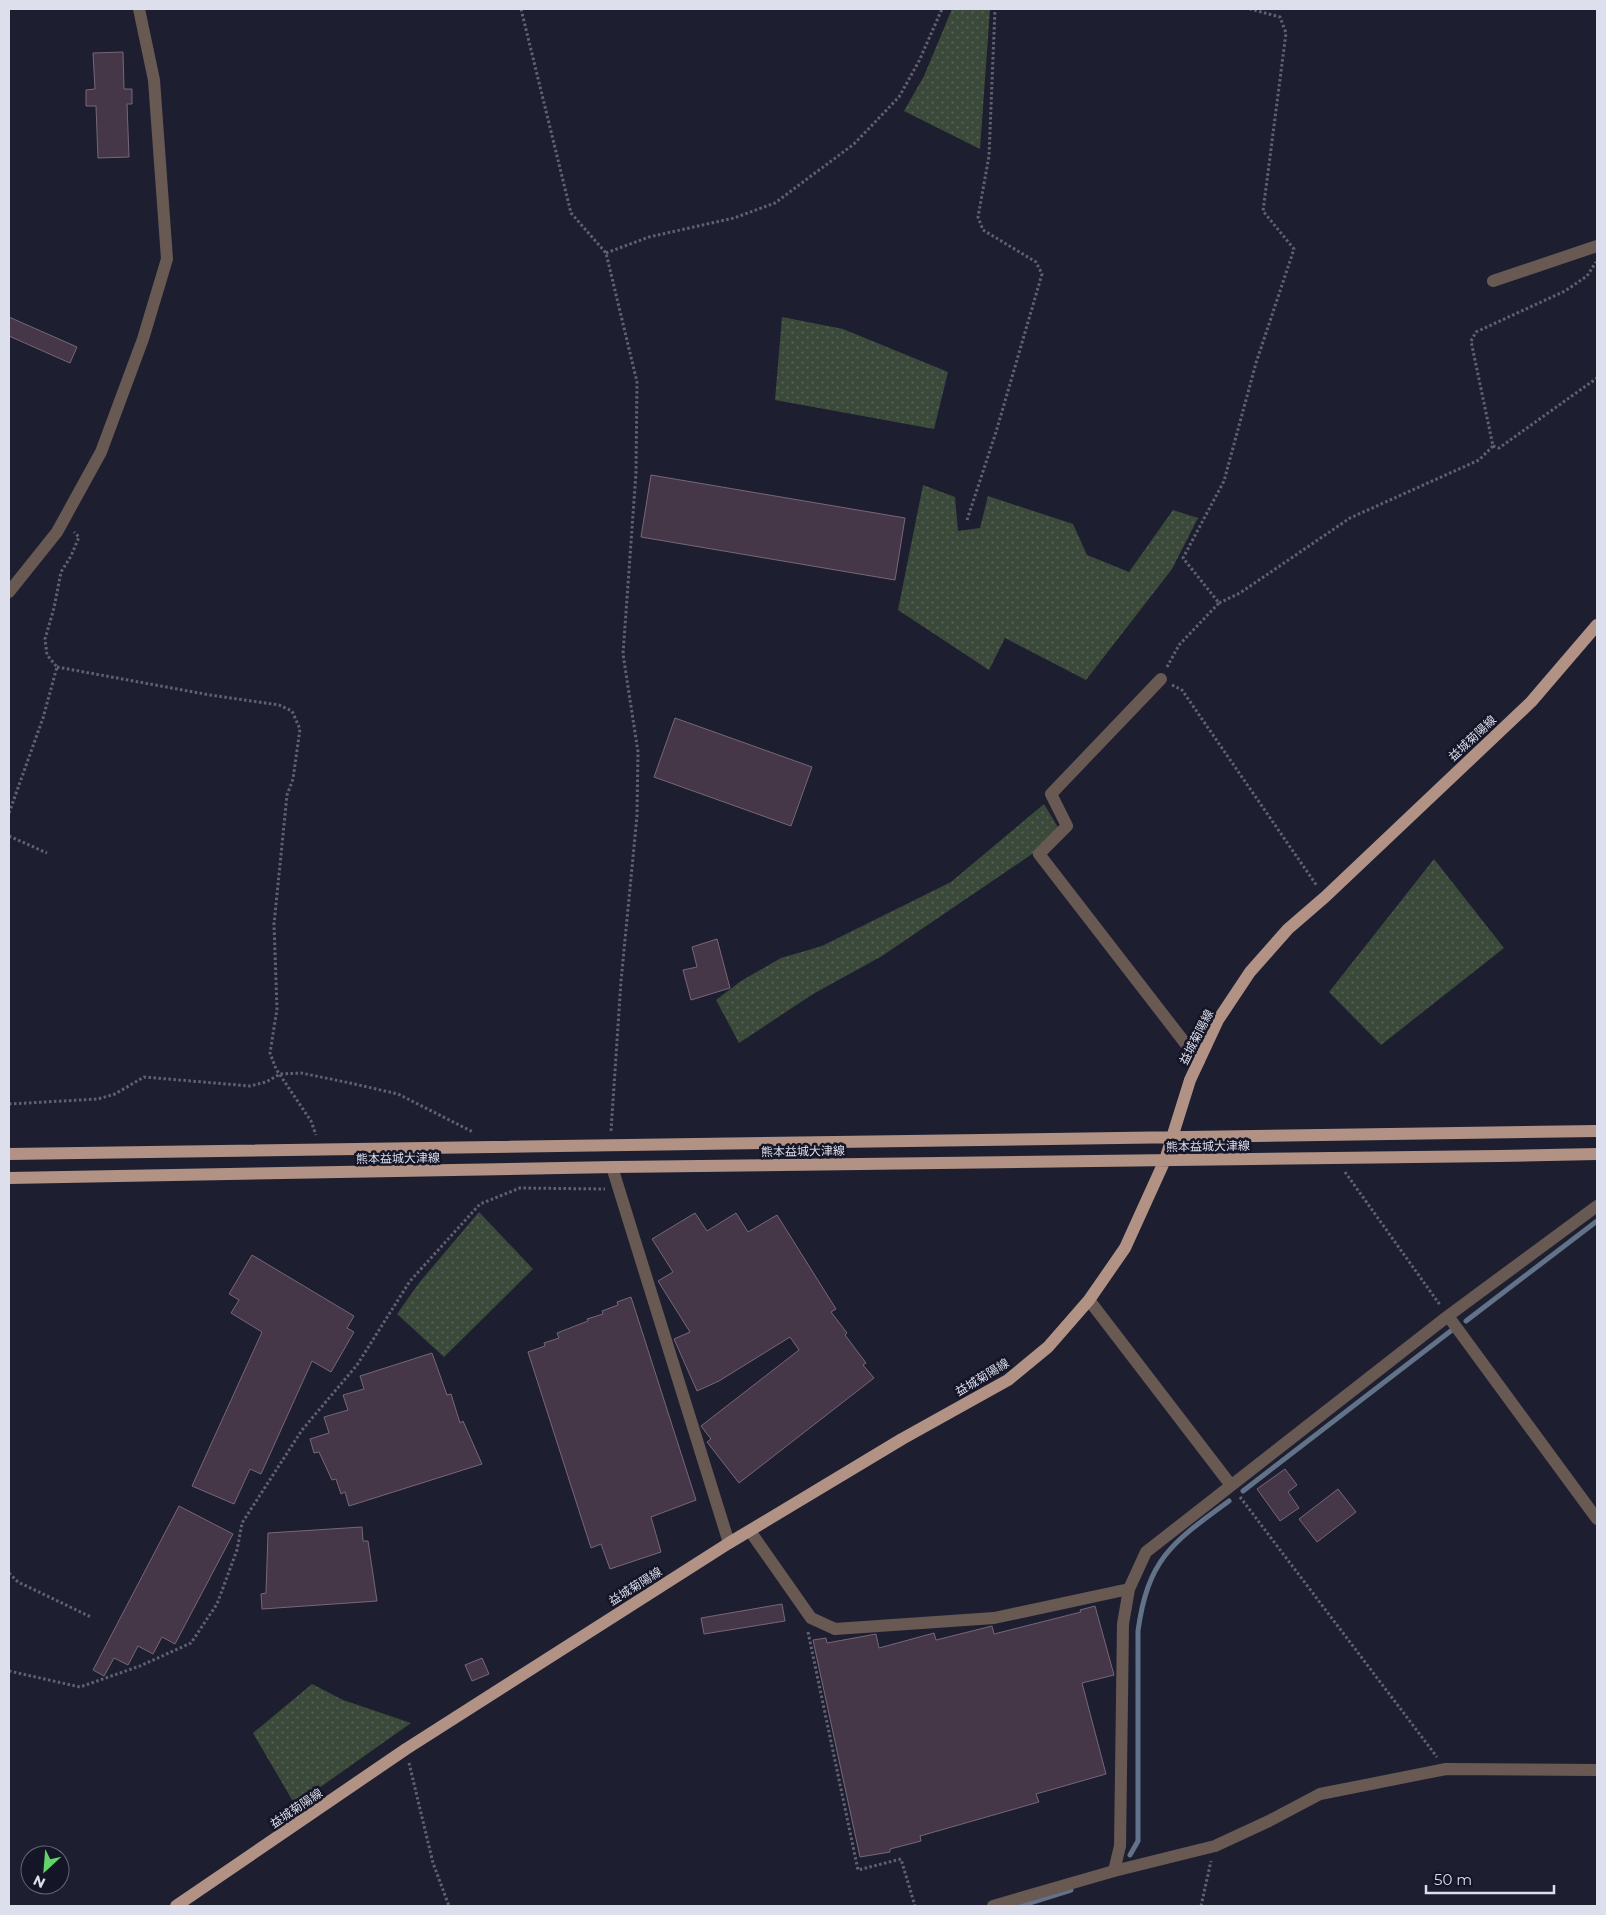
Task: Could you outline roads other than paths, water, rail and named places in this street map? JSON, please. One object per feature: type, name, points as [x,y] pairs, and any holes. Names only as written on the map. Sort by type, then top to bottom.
[{"type":"main road","name":"益城菊陽線","points":[[176,1906],[406,1749],[750,1530],[902,1439],[1008,1380],[1048,1347],[1089,1300],[1125,1248],[1165,1160],[1190,1080],[1218,1020],[1250,972],[1288,929],[1325,897],[1531,702],[1596,631]]},
{"type":"main road","name":"熊本益城大津線","points":[[9,1154],[1597,1131]]},
{"type":"main road","name":"熊本益城大津線","points":[[9,1178],[612,1166],[1335,1159],[1597,1154]]},
{"type":"street","points":[[9,592],[63,520],[101,452],[143,338],[167,259],[154,80],[139,9]]},
{"type":"street","points":[[1493,281],[1597,246]]},
{"type":"street","points":[[1161,679],[1051,794],[1067,826],[1040,854],[1199,1061]]},
{"type":"street","points":[[612,1166],[730,1543]]},
{"type":"street","points":[[1114,1871],[1120,1846],[1123,1624],[1128,1589],[1146,1552],[1230,1484],[1448,1316],[1597,1206]]},
{"type":"street","points":[[1089,1300],[1230,1484]]},
{"type":"street","points":[[1448,1316],[1597,1519]]},
{"type":"street","points":[[750,1530],[811,1618],[835,1629],[994,1618],[1128,1589]]},
{"type":"street","points":[[993,1906],[1114,1871],[1214,1846],[1320,1794],[1446,1769],[1597,1770]]},
{"type":"waterway","points":[[1466,1321],[1597,1221]]},
{"type":"waterway","points":[[1243,1491],[1452,1330]]},
{"type":"waterway","points":[[1130,1855],[1138,1841],[1138,1631],[1142,1606],[1156,1569],[1166,1554],[1193,1528],[1229,1501]]},
{"type":"waterway","points":[[1020,1906],[1071,1890]]}]
